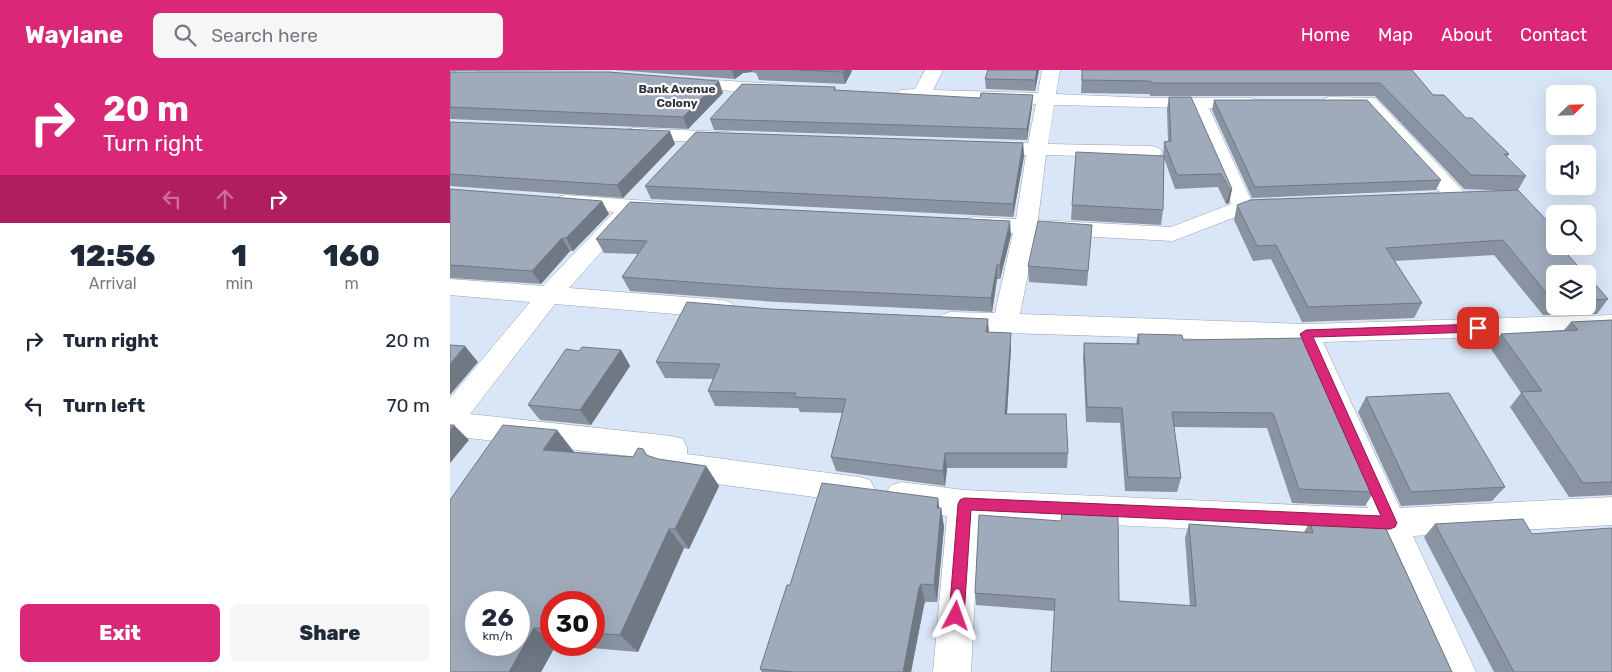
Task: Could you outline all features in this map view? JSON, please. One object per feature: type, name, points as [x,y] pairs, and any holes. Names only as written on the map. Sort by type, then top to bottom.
[{"type":"street","points":[[675,158],[739,87],[757,70]]},
{"type":"street","points":[[921,95],[934,70]]},
{"type":"street","points":[[1005,324],[1026,227],[1036,150],[1051,70]]},
{"type":"street","points":[[457,77],[489,77]]},
{"type":"street","points":[[672,82],[797,90]]},
{"type":"street","points":[[892,94],[1045,100],[1197,103],[1274,102]]},
{"type":"street","points":[[1312,102],[1369,102],[1465,198],[1408,200]]},
{"type":"street","points":[[1197,103],[1243,207]]},
{"type":"street","points":[[616,133],[743,139]]},
{"type":"street","points":[[968,147],[1152,152]]},
{"type":"street","points":[[450,419],[548,296],[650,186]]},
{"type":"street","points":[[545,200],[680,210]]},
{"type":"street","points":[[957,223],[1173,234],[1243,207],[1292,205]]},
{"type":"street","points":[[450,287],[747,311]]},
{"type":"street","points":[[926,320],[1306,334],[1612,324]]},
{"type":"street","points":[[1306,334],[1457,672]]},
{"type":"street","points":[[450,424],[672,448],[672,465],[964,504],[1390,523],[1607,520]]},
{"type":"street","points":[[952,672],[964,504]]},
{"type":"building","points":[[799,70],[844,70],[843,72]]},
{"type":"building","points":[[988,70],[1037,70],[1035,80],[985,79]]},
{"type":"building","points":[[1082,70],[1412,70],[1433,95],[1444,95],[1466,118],[1472,118],[1509,154],[1504,154],[1526,176],[1471,175],[1380,83],[1153,83],[1150,81],[1082,80]]},
{"type":"building","points":[[450,72],[609,72],[719,81],[683,117],[450,107]]},
{"type":"building","points":[[742,84],[835,87],[834,90],[980,98],[981,93],[1033,95],[1027,129],[710,119]]},
{"type":"building","points":[[1169,97],[1191,97],[1232,189],[1230,190],[1221,174],[1177,175],[1164,142],[1171,141]]},
{"type":"building","points":[[1214,100],[1367,100],[1441,180],[1255,187]]},
{"type":"building","points":[[450,122],[670,131],[617,185],[450,174]]},
{"type":"building","points":[[696,132],[1023,143],[1013,204],[645,186]]},
{"type":"building","points":[[1076,152],[1164,156],[1163,210],[1072,205]]},
{"type":"building","points":[[450,189],[602,201],[566,238],[562,238],[532,271],[450,265]]},
{"type":"building","points":[[1518,190],[1546,220],[1546,255],[1568,255],[1577,265],[1546,265],[1546,292],[1503,240],[1386,248],[1422,303],[1308,307],[1276,245],[1257,246],[1237,205],[1250,200]]},
{"type":"building","points":[[630,202],[1010,221],[1000,265],[997,265],[991,298],[772,288],[622,277],[647,241],[596,239]]},
{"type":"building","points":[[1038,221],[1092,225],[1088,271],[1028,266]]},
{"type":"building","points":[[1596,285],[1608,299],[1596,300]]},
{"type":"building","points":[[687,302],[771,309],[988,319],[986,332],[1011,333],[1005,414],[1066,414],[1068,453],[945,453],[943,471],[831,457],[846,399],[794,397],[796,393],[708,391],[720,364],[656,362]]},
{"type":"building","points":[[1612,320],[1612,482],[1583,483],[1521,392],[1542,391],[1501,334],[1578,330],[1571,322]]},
{"type":"building","points":[[1138,334],[1182,335],[1183,340],[1306,338],[1374,492],[1299,489],[1273,413],[1172,412],[1181,478],[1128,477],[1122,408],[1087,407],[1084,343],[1139,344]]},
{"type":"building","points":[[450,345],[465,346],[450,364]]},
{"type":"building","points":[[582,347],[621,350],[580,410],[528,405],[566,349],[579,351]]},
{"type":"building","points":[[1449,393],[1505,487],[1411,492],[1366,397]]},
{"type":"building","points":[[503,425],[557,430],[543,450],[633,457],[638,448],[643,449],[646,455],[658,459],[706,466],[675,529],[669,529],[620,635],[605,634],[605,591],[540,591],[540,628],[534,628],[530,635],[530,591],[465,591],[465,656],[518,656],[509,672],[450,672],[450,500]]},
{"type":"building","points":[[822,483],[938,498],[937,508],[941,508],[934,585],[921,584],[919,588],[903,672],[793,672],[760,669],[787,585],[790,585]]},
{"type":"building","points":[[1062,512],[1118,516],[1119,601],[1196,606],[1189,524],[1313,533],[1310,522],[1389,525],[1386,529],[1452,672],[1051,672],[1055,599],[975,593],[979,515],[1061,521]]},
{"type":"building","points":[[1523,519],[1532,534],[1612,529],[1612,672],[1514,672],[1435,524]]},
{"type":"district","name":"Bank Avenue Colony","points":[[677,96]]},
{"type":"route","points":[[956,616],[964,504],[1390,523],[1306,334],[1478,328]]}]
